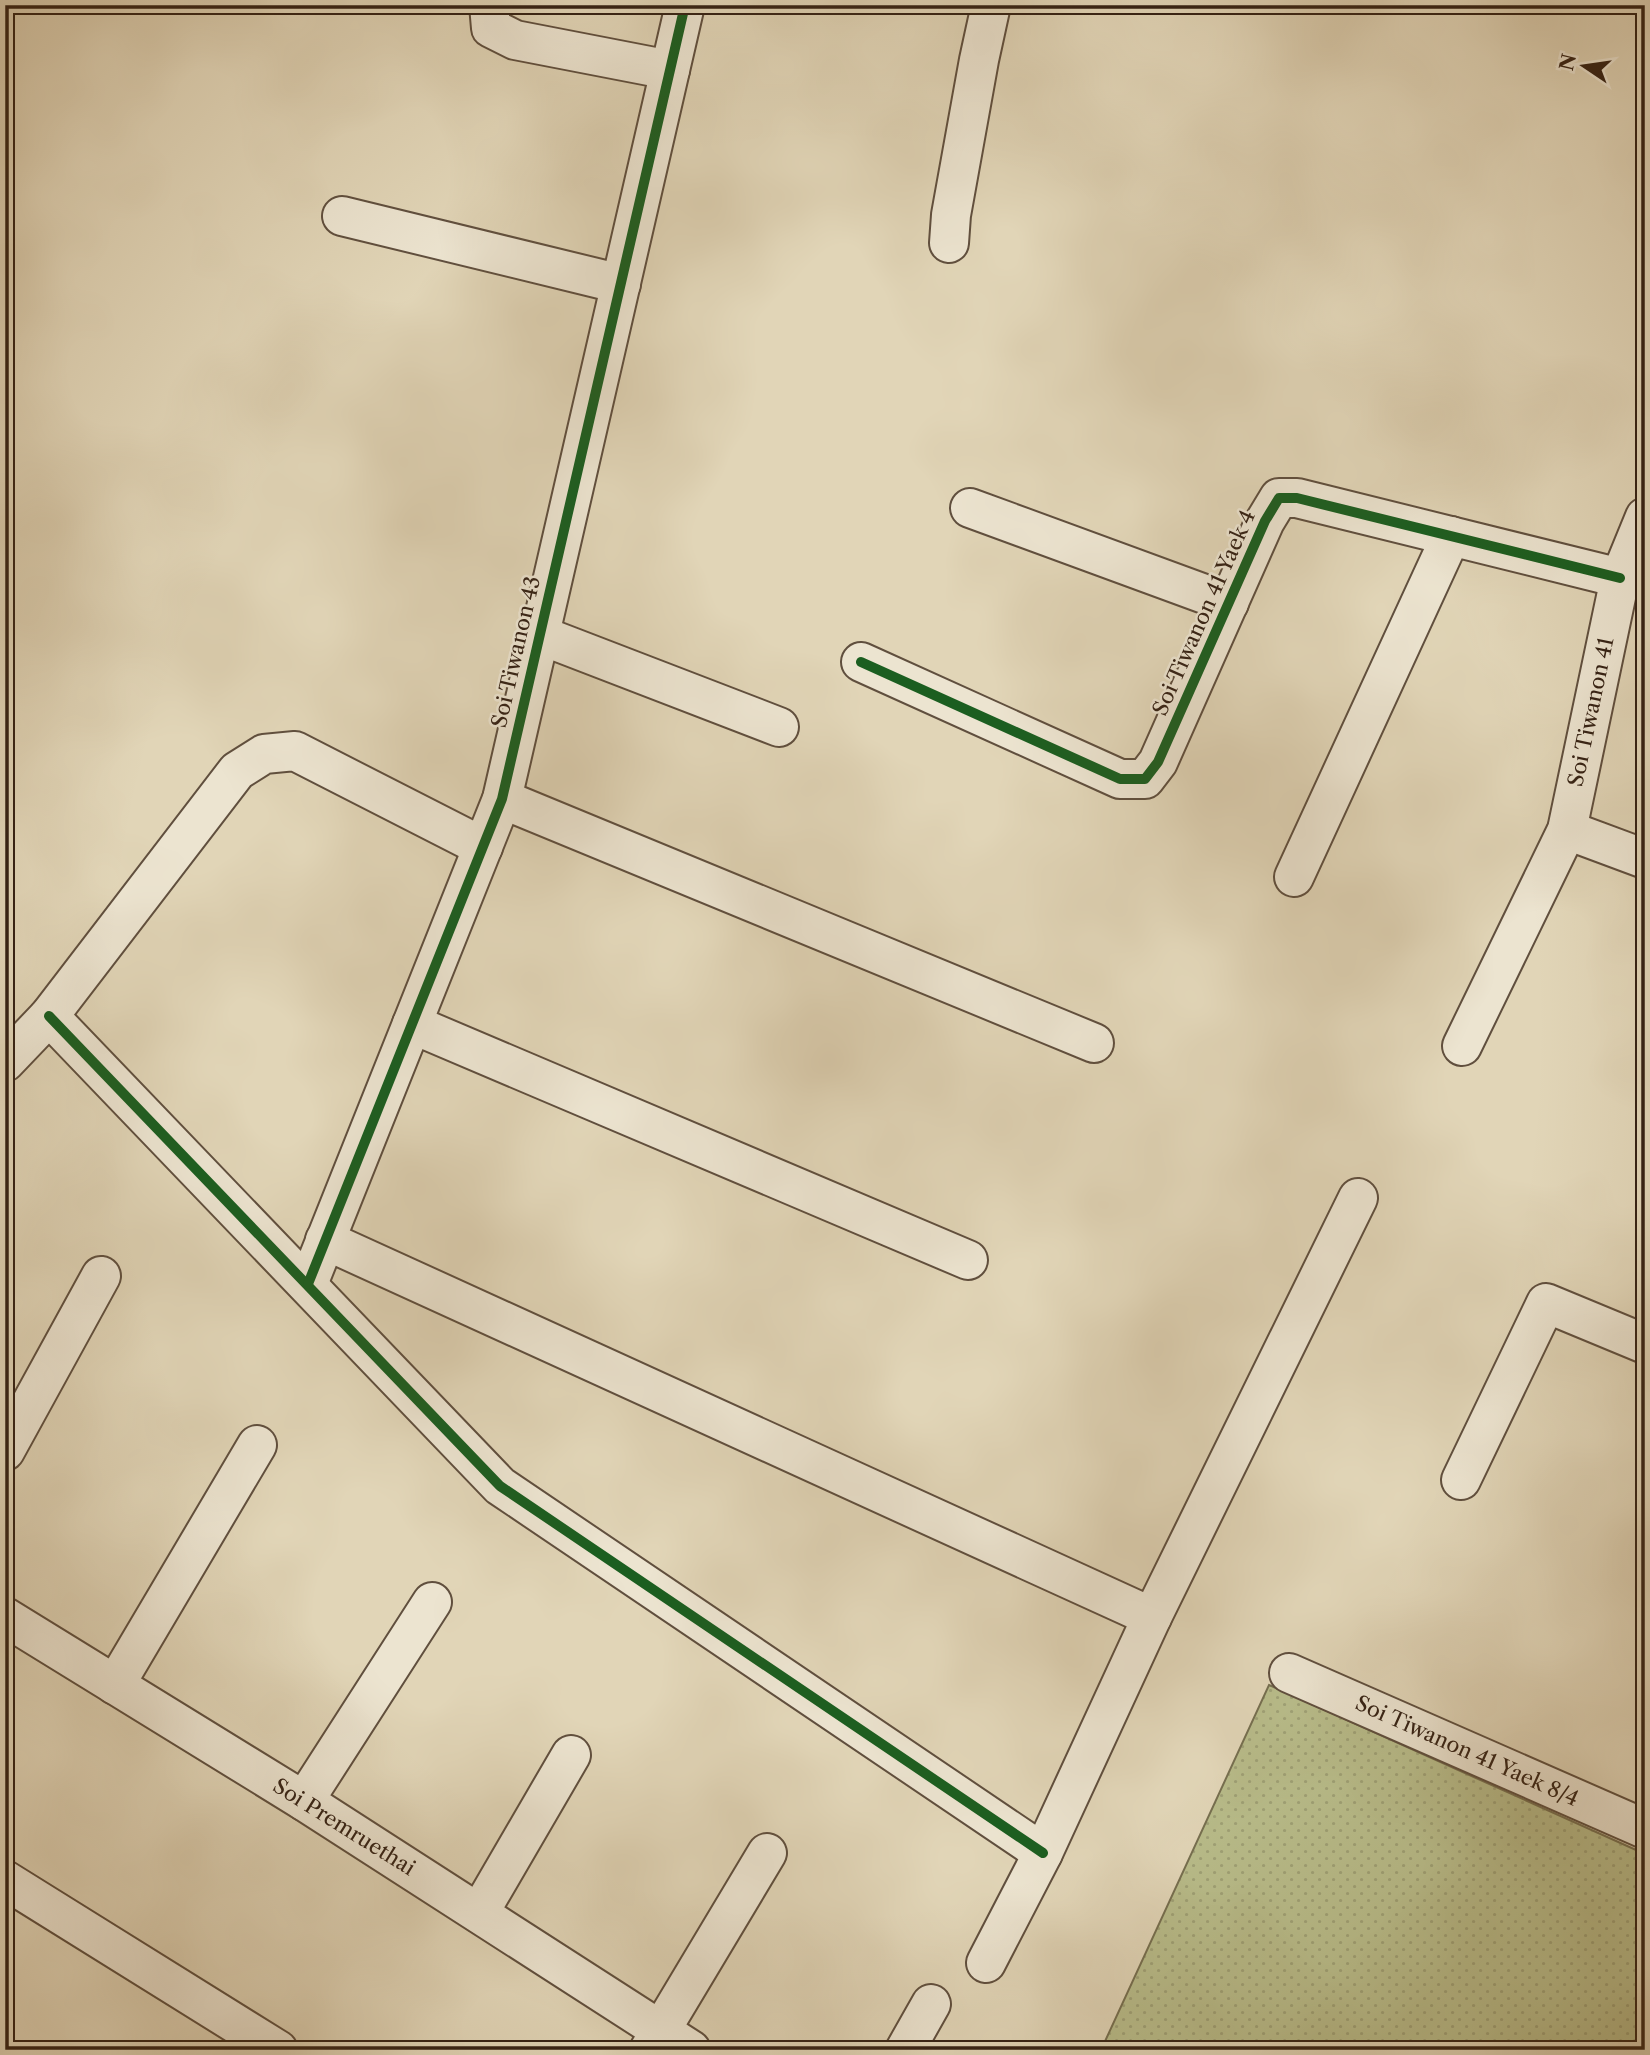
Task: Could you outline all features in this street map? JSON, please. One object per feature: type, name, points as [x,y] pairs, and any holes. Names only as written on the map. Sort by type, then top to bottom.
[{"type":"street","points":[[489,5],[491,28],[515,40],[670,71]]},
{"type":"street","name":"Soi Tiwanon 43","points":[[308,1284],[502,799],[685,5]]},
{"type":"street","points":[[949,243],[951,215],[991,5]]},
{"type":"street","points":[[342,216],[621,284]]},
{"type":"street","name":"Soi Tiwanon 41 Yaek 4","points":[[861,662],[1120,779],[1145,779],[1158,762],[1265,521],[1279,498],[1297,498],[1620,578]]},
{"type":"street","points":[[970,508],[1229,603]]},
{"type":"street","name":"Soi Tiwanon 41","points":[[1462,1046],[1567,830],[1620,578],[1645,517]]},
{"type":"street","points":[[1294,877],[1451,536]]},
{"type":"street","points":[[540,635],[779,727]]},
{"type":"street","points":[[5,1062],[49,1016],[237,771],[264,754],[295,751],[483,847]]},
{"type":"street","points":[[502,799],[1094,1043]]},
{"type":"street","points":[[1567,830],[1645,859]]},
{"type":"street","points":[[49,1016],[500,1486],[1043,1853]]},
{"type":"street","points":[[412,1024],[968,1260]]},
{"type":"street","points":[[986,1963],[1043,1853],[1152,1617],[1358,1198]]},
{"type":"street","points":[[325,1240],[1152,1617]]},
{"type":"street","points":[[5,1451],[101,1276]]},
{"type":"street","points":[[1461,1480],[1546,1303],[1645,1344]]},
{"type":"street","points":[[115,1685],[257,1445]]},
{"type":"street","points":[[304,1801],[432,1602]]},
{"type":"street","name":"Soi Premruethai","points":[[5,1617],[304,1801],[479,1913],[667,2043]]},
{"type":"street","name":"Soi Tiwanon 41 Yaek 8/4","points":[[1289,1674],[1645,1829]]},
{"type":"street","points":[[479,1913],[571,1755]]},
{"type":"street","points":[[667,2043],[767,1853]]},
{"type":"street","points":[[5,1881],[278,2050]]},
{"type":"street","points":[[905,2050],[931,2004]]},
{"type":"green space","points":[[1269,1685],[1645,1854],[1645,2050],[1101,2050]]},
{"type":"cycle path","points":[[308,1284],[502,799],[685,5]]},
{"type":"cycle path","points":[[861,662],[1120,779],[1145,779],[1158,762],[1265,521],[1279,498],[1297,498],[1620,578]]},
{"type":"cycle path","points":[[49,1016],[500,1486],[1043,1853]]}]
